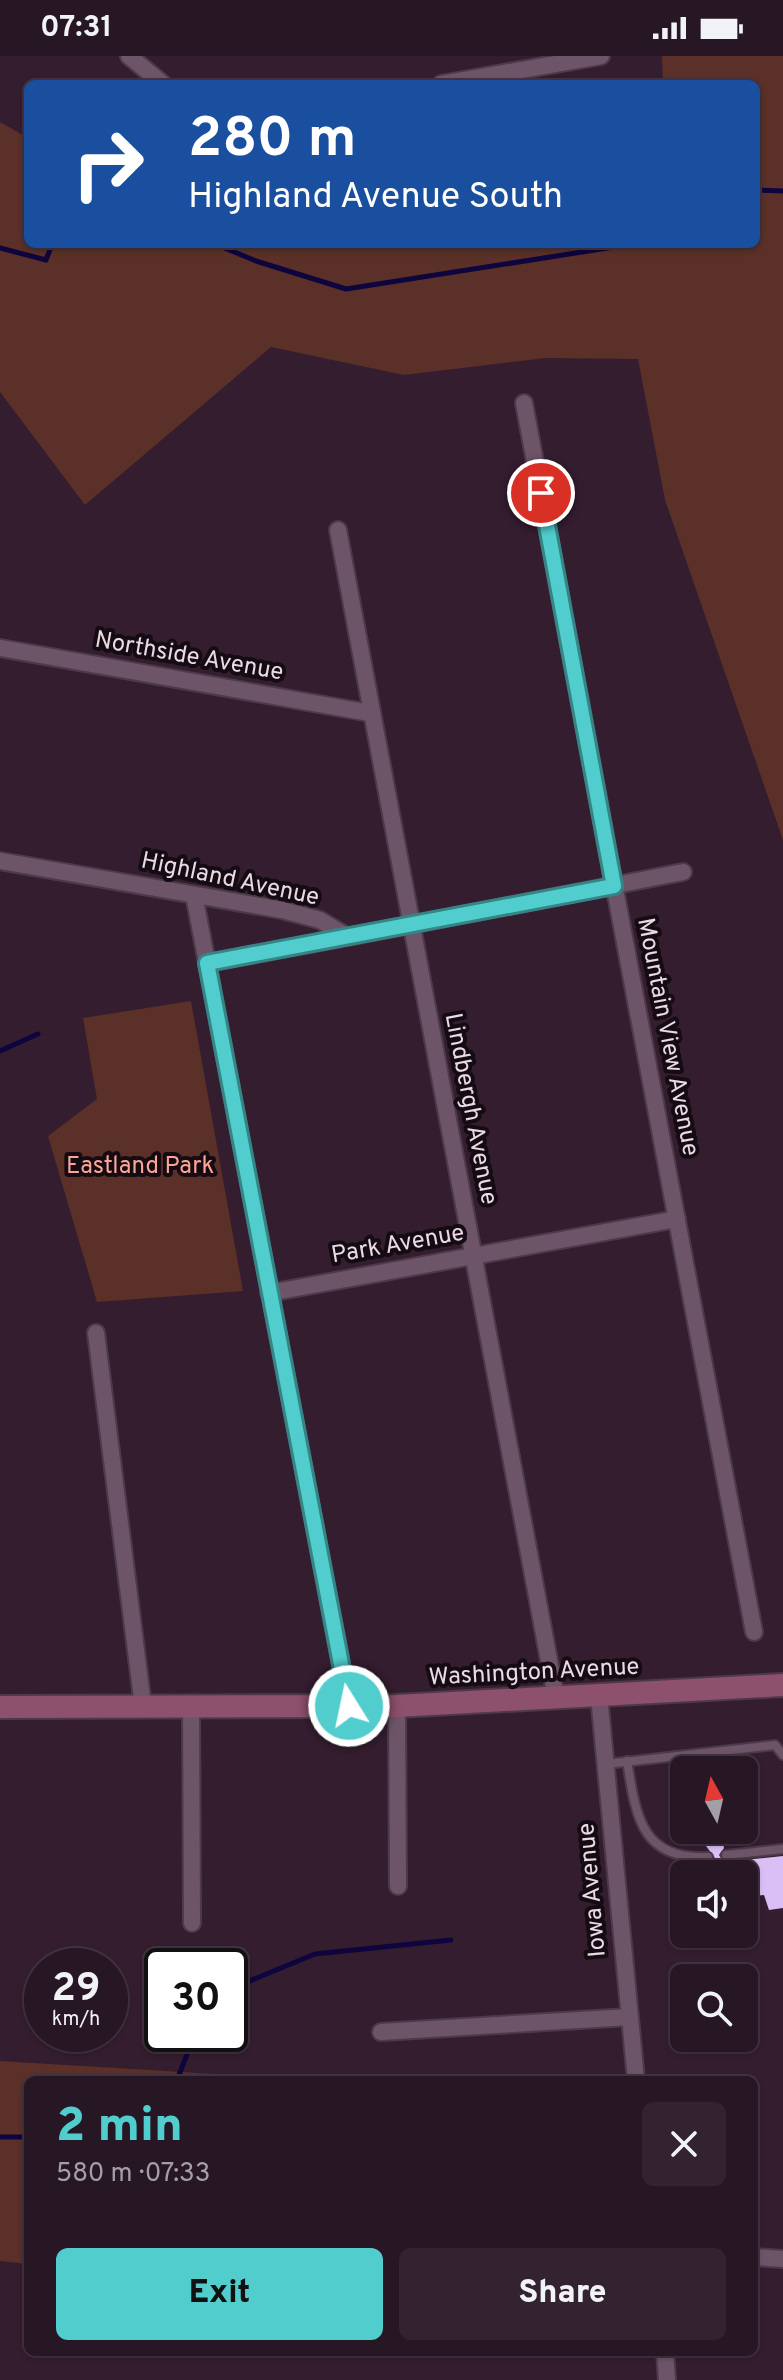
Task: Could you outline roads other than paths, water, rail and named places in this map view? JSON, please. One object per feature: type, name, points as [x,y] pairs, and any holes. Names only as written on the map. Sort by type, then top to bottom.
[{"type":"street","points":[[129,56],[158,80]]},
{"type":"street","points":[[464,80],[601,56]]},
{"type":"street","name":"Mountain View Avenue","points":[[524,403],[754,1632]]},
{"type":"street","name":"Lindbergh Avenue","points":[[338,530],[556,1698]]},
{"type":"street","name":"Northside Avenue","points":[[0,648],[370,713]]},
{"type":"street","name":"Highland Avenue","points":[[0,861],[320,920],[348,937]]},
{"type":"street","points":[[207,963],[683,872]]},
{"type":"street","points":[[194,895],[349,1706]]},
{"type":"street","name":"Park Avenue","points":[[269,1293],[677,1219]]},
{"type":"street","points":[[96,1333],[143,1706]]},
{"type":"street","name":"Washington Avenue","points":[[0,1707],[397,1706],[783,1685]]},
{"type":"street","name":"Iowa Avenue","points":[[599,1696],[636,2076]]},
{"type":"street","points":[[191,1706],[192,1923]]},
{"type":"street","points":[[397,1706],[398,1886]]},
{"type":"street","points":[[381,2032],[629,2017]]},
{"type":"street","points":[[758,2257],[783,2259]]},
{"type":"street","points":[[665,2356],[667,2380]]},
{"type":"lane","points":[[605,1764],[775,1745],[783,1755]]},
{"type":"lane","points":[[627,1761],[636,1816],[653,1841],[688,1858],[708,1857]]},
{"type":"lane","points":[[726,1855],[783,1849]]},
{"type":"waterway","points":[[760,190],[783,191]]},
{"type":"waterway","points":[[0,248],[46,260],[50,248]]},
{"type":"waterway","points":[[225,248],[346,289],[607,248]]},
{"type":"waterway","points":[[0,1051],[38,1034]]},
{"type":"waterway","points":[[248,1982],[315,1954],[451,1940]]},
{"type":"waterway","points":[[179,2076],[188,2052]]},
{"type":"waterway","points":[[0,2137],[24,2137]]},
{"type":"park label","name":"Eastland Park","points":[[140,1167]]}]
